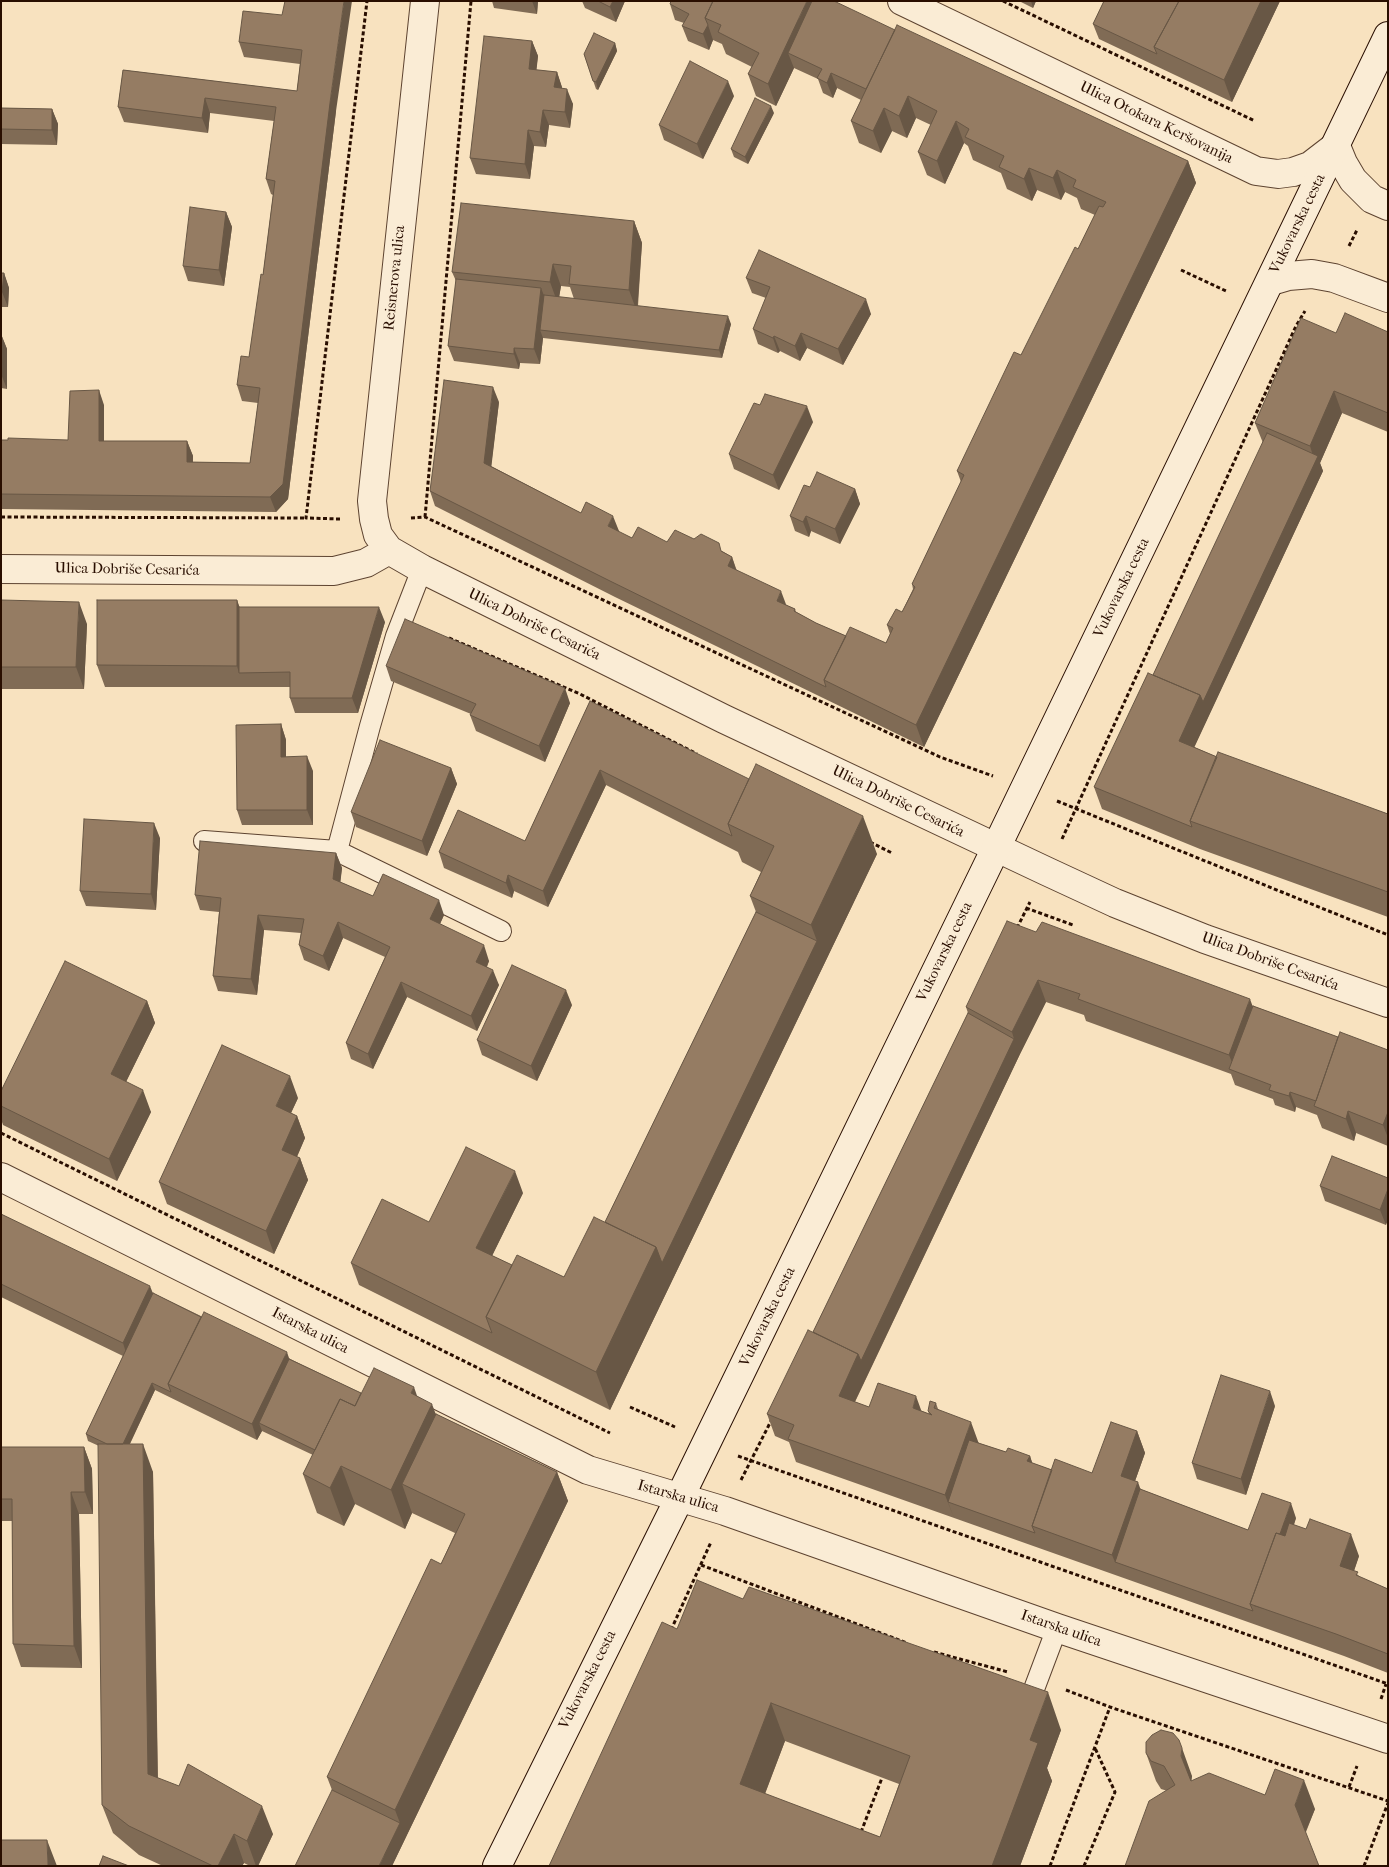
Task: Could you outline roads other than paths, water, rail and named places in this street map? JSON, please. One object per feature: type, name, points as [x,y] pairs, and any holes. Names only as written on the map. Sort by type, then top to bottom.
[{"type":"street","name":"Reisnerova ulica","points":[[389,550],[378,535],[372,501],[425,1]]},
{"type":"street","name":"Ulica Otokara Keršovanija","points":[[902,1],[1256,171],[1278,174],[1293,172],[1310,166],[1336,146]]},
{"type":"street","name":"Vukovarska cesta","points":[[497,1866],[679,1499],[1026,787],[1388,36]]},
{"type":"street","points":[[1336,146],[1353,180],[1372,198],[1388,206]]},
{"type":"street","points":[[1270,281],[1288,276],[1312,274],[1334,278],[1388,298]]},
{"type":"street","name":"Ulica Dobriše Cesarića","points":[[1,569],[334,572],[366,563],[389,550],[422,569],[724,719],[1115,903],[1205,939],[1388,1003]]},
{"type":"street","name":"Istarska ulica","points":[[1,1177],[588,1470],[679,1499],[725,1511],[1057,1628],[1388,1739]]},
{"type":"lane","points":[[337,851],[370,726],[402,618],[422,569]]},
{"type":"lane","points":[[204,841],[337,851],[501,931]]},
{"type":"lane","points":[[1024,1718],[1057,1628]]}]
